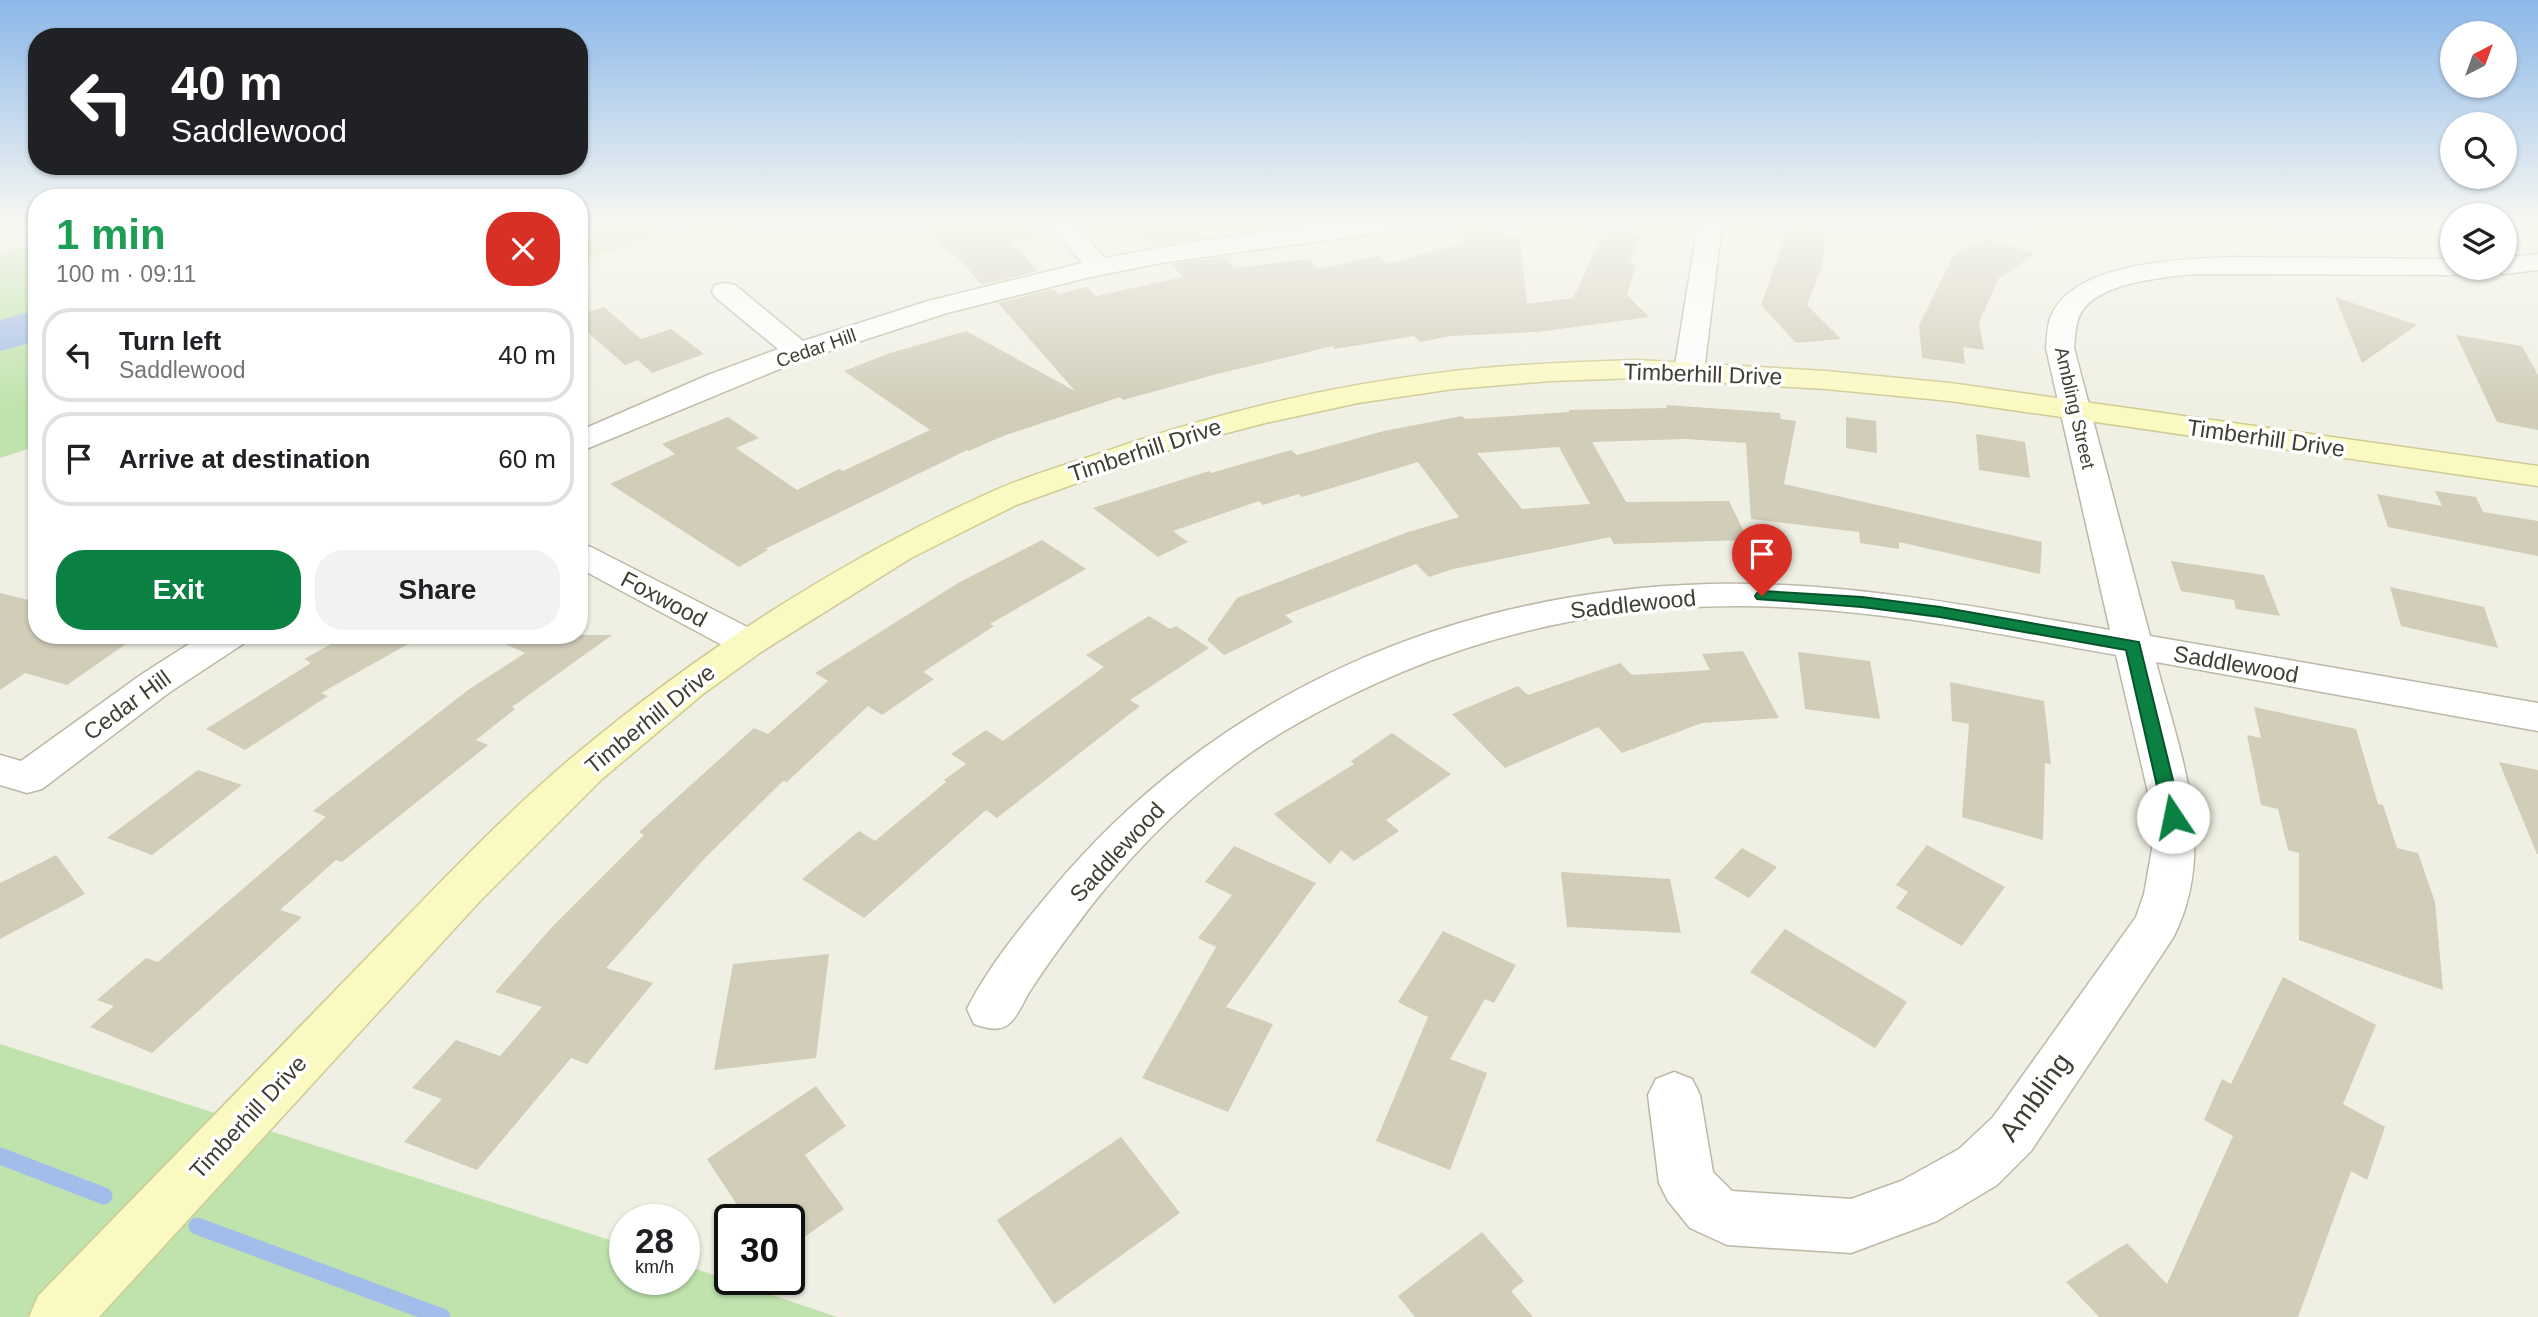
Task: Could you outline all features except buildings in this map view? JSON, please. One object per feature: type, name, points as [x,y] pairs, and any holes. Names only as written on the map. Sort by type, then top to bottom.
[{"type":"street","name":"Cedar Hill","points":[[588,439],[743,372],[944,306],[1028,285]]},
{"type":"street","points":[[1689,371],[1701,285]]},
{"type":"street","name":"Ambling Street","points":[[2102,285],[2073,303],[2060,324],[2060,348],[2133,646]]},
{"type":"street","points":[[725,291],[800,353]]},
{"type":"street","name":"Timberhill Drive","points":[[59,1317],[483,869],[587,768],[689,685],[748,643],[899,551],[1004,498],[1178,436],[1262,414],[1357,394],[1454,380],[1550,372],[1637,369],[1826,380],[1950,392],[2538,476]]},
{"type":"street","name":"Foxwood","points":[[588,559],[748,643]]},
{"type":"street","name":"Saddlewood","points":[[992,1009],[1036,942],[1135,827],[1191,776],[1250,733],[1310,696],[1373,666],[1437,642],[1504,623],[1572,609],[1641,600],[1725,596],[1787,596],[1862,602],[1940,612],[2538,717]]},
{"type":"street","name":"Cedar Hill","points":[[13,774],[216,644]]},
{"type":"street","name":"Ambling","points":[[1674,1095],[1688,1183],[1710,1209],[1727,1218],[1851,1226],[1917,1202],[1979,1167],[2004,1143],[2156,925],[2168,895],[2175,864],[2176,832],[2171,801],[2133,646]]},
{"type":"green space","points":[[0,285],[28,285],[28,449],[0,458]]},
{"type":"green space","points":[[0,1044],[609,1240],[609,1295],[700,1295],[700,1270],[714,1275],[714,1295],[772,1295],[837,1317],[0,1317]]},
{"type":"waterway","points":[[0,336],[28,328]]},
{"type":"waterway","points":[[0,1156],[104,1196]]},
{"type":"waterway","points":[[197,1226],[442,1317]]},
{"type":"route","points":[[1762,596],[1862,602],[1940,612],[2133,646],[2173,817]]}]
